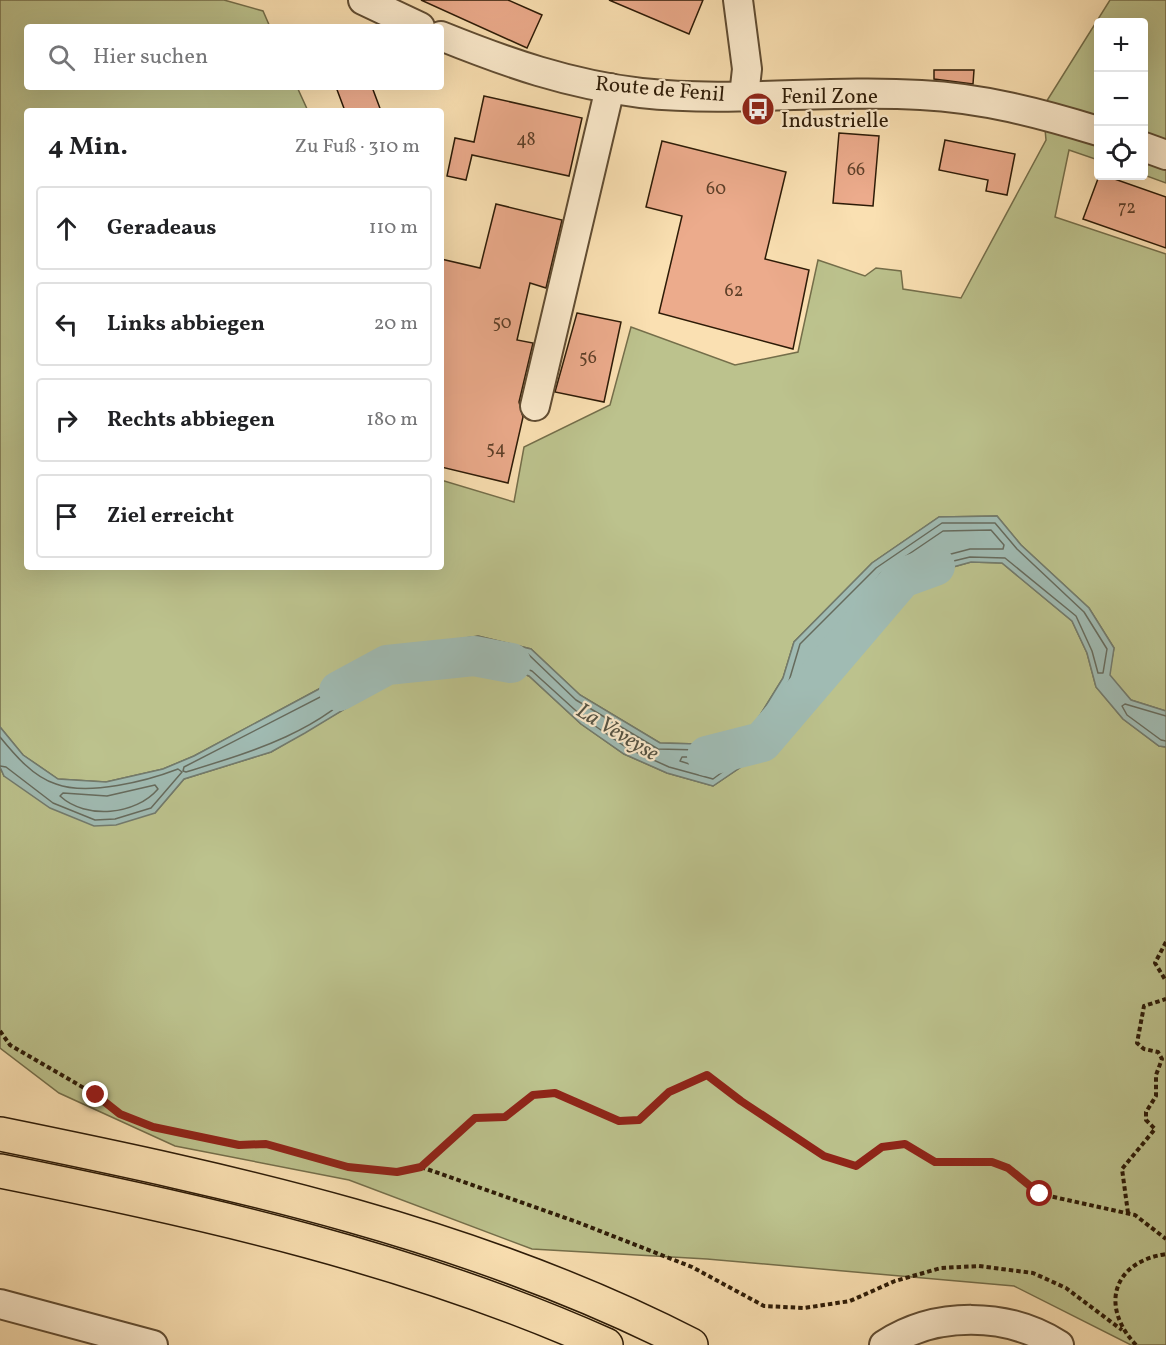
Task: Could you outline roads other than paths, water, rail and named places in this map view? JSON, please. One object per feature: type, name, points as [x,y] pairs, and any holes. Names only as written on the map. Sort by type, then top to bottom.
[{"type":"highway","points":[[0,1134],[240,1186],[400,1229],[583,1294],[691,1345]]},
{"type":"highway","points":[[0,1172],[172,1208],[344,1252],[512,1306],[606,1345]]},
{"type":"street","points":[[363,0],[414,24]]},
{"type":"street","points":[[738,0],[747,69],[744,96]]},
{"type":"street","name":"Route de Fenil","points":[[444,37],[513,65],[573,82],[642,93],[744,96],[898,94],[964,98],[1011,107],[1094,130]]},
{"type":"street","points":[[535,406],[610,88]]},
{"type":"street","points":[[1148,149],[1166,155]]},
{"type":"street","points":[[0,1304],[153,1345]]},
{"type":"street","points":[[884,1345],[931,1323],[982,1319],[1041,1333],[1059,1345]]},
{"type":"water","points":[[997,516],[1021,545],[1089,608],[1114,648],[1110,675],[1131,700],[1166,711],[1166,747],[1159,746],[1123,719],[1096,687],[1087,653],[1072,621],[1002,563],[971,562],[935,572],[877,599],[839,639],[799,699],[741,767],[713,786],[667,773],[624,754],[581,724],[529,676],[474,656],[387,665],[353,704],[305,733],[271,752],[184,779],[155,813],[116,825],[94,826],[50,808],[4,776],[0,767],[0,727],[23,755],[58,779],[106,782],[163,769],[194,756],[319,689],[360,670],[426,644],[478,636],[531,649],[580,695],[660,743],[699,744],[749,733],[783,678],[794,642],[872,563],[939,517]]},
{"type":"waterway","name":"La Veveyse","points":[[707,756],[762,742],[902,578],[935,566]]},
{"type":"waterway","name":"La Veveyse","points":[[339,691],[387,665],[474,656],[511,663]]},
{"type":"place","name":"Fenil Zone Industrielle","points":[[758,109]]}]
